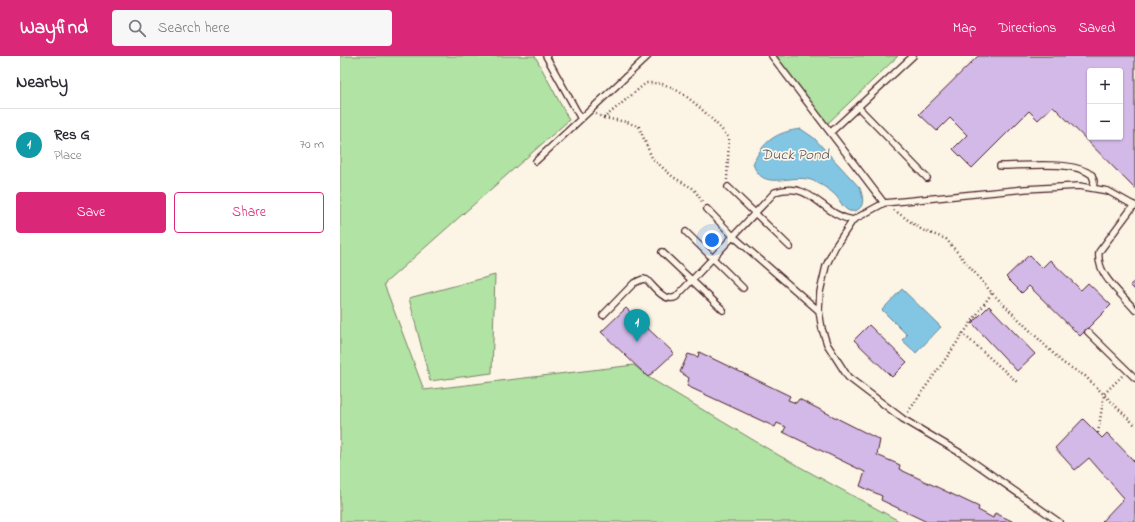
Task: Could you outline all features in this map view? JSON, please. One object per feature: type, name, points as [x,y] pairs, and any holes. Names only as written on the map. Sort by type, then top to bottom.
[{"type":"lane","points":[[546,56],[581,119]]},
{"type":"lane","points":[[536,161],[648,56]]},
{"type":"lane","points":[[772,56],[884,203]]},
{"type":"lane","points":[[831,132],[913,56]]},
{"type":"lane","points":[[858,107],[927,178]]},
{"type":"lane","points":[[1000,166],[1066,166],[1077,168],[1092,175],[1093,188]]},
{"type":"lane","points":[[1059,522],[962,454],[903,419],[848,376],[827,344],[822,329],[819,311],[820,292],[826,266],[835,247],[853,220],[884,203],[1079,186],[1108,192],[1135,206],[1099,252],[1098,261],[1100,269],[1135,310]]},
{"type":"lane","points":[[728,187],[790,246]]},
{"type":"lane","points":[[603,315],[639,280],[647,280],[664,296],[671,299],[676,296],[775,192],[786,189],[800,190],[813,196],[836,215],[853,220]]},
{"type":"lane","points":[[707,209],[733,236],[819,311]]},
{"type":"lane","points":[[686,232],[743,288]]},
{"type":"lane","points":[[662,252],[723,310]]},
{"type":"lane","points":[[1088,332],[1135,378]]},
{"type":"path","points":[[604,118],[646,82],[663,84],[675,90],[715,121],[729,138],[728,187]]},
{"type":"path","points":[[590,111],[604,118],[627,122],[639,127],[652,158],[673,177],[694,189],[707,209]]},
{"type":"path","points":[[884,203],[922,230],[946,239],[992,293],[1063,363],[1085,376],[1135,425]]},
{"type":"path","points":[[903,419],[962,333],[992,293]]},
{"type":"path","points":[[962,333],[1017,382]]},
{"type":"path","points":[[1098,433],[1104,394],[1128,371]]},
{"type":"green space","points":[[340,56],[535,56],[569,120],[384,284],[424,390],[634,365],[648,377],[780,456],[901,522],[340,522]]},
{"type":"green space","points":[[776,56],[898,56],[826,125]]},
{"type":"green space","points":[[495,275],[492,373],[430,381],[409,298]]},
{"type":"water","name":"Duck Pond","points":[[801,129],[814,138],[860,188],[863,202],[858,210],[847,210],[832,192],[811,180],[803,178],[770,180],[763,178],[757,173],[753,164],[761,149],[771,139],[784,132]]},
{"type":"water","points":[[902,289],[941,327],[916,353],[902,340],[907,335],[882,310]]},
{"type":"building","points":[[978,56],[1135,56],[1135,189],[1053,106],[1038,120],[1029,111],[972,168],[953,149],[967,135],[950,118],[937,131],[919,114]]},
{"type":"building","points":[[1029,255],[1042,268],[1050,260],[1081,290],[1088,283],[1111,305],[1080,336],[1029,286],[1022,293],[1006,277]]},
{"type":"building","points":[[1135,281],[1135,290],[1130,285]]},
{"type":"building","points":[[989,306],[1035,354],[1017,371],[972,323]]},
{"type":"building","points":[[626,308],[674,353],[648,377],[601,332]]},
{"type":"building","points":[[869,325],[907,362],[892,377],[854,340]]},
{"type":"building","points":[[699,352],[790,396],[788,400],[796,403],[799,399],[880,440],[877,455],[900,465],[899,469],[979,507],[978,510],[993,518],[995,513],[1014,522],[927,522],[881,500],[882,496],[860,486],[865,472],[783,432],[786,427],[777,423],[775,427],[687,386],[689,378],[680,372],[688,354],[698,357]]},
{"type":"building","points":[[1083,419],[1102,438],[1107,433],[1135,462],[1135,522],[1103,522],[1102,521],[1124,498],[1089,458],[1075,470],[1055,448]]},
{"type":"place","name":"Res G","points":[[637,342]]}]
